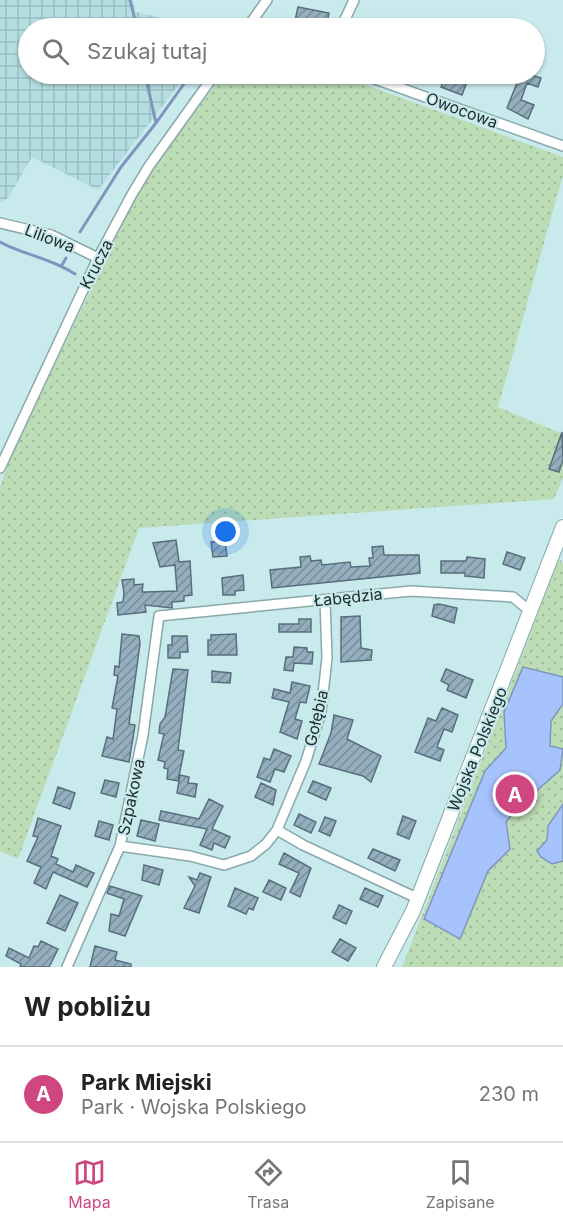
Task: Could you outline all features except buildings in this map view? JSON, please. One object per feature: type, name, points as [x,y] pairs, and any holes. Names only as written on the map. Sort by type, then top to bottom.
[{"type":"street","points":[[254,18],[267,0]]},
{"type":"street","points":[[346,18],[354,0]]},
{"type":"street","name":"Krucza","points":[[0,468],[98,258],[148,166],[208,84]]},
{"type":"street","name":"Owocowa","points":[[389,84],[563,146]]},
{"type":"street","name":"Liliowa","points":[[0,223],[51,235],[98,258]]},
{"type":"street","name":"Wojska Polskiego","points":[[384,967],[401,936],[417,898],[563,527]]},
{"type":"street","name":"Łabędzia","points":[[159,616],[411,591],[513,597],[531,612]]},
{"type":"street","name":"Gołębia","points":[[277,830],[306,761],[321,712],[327,657],[325,600]]},
{"type":"street","name":"Szpakowa","points":[[67,967],[120,846],[143,735],[159,616]]},
{"type":"street","points":[[120,846],[190,856],[230,865],[251,856],[266,844],[277,830],[303,845],[417,898]]},
{"type":"shaded area","points":[[0,0],[133,0],[136,12],[163,18],[18,18],[18,84],[179,84],[98,190],[32,157],[8,198],[0,203]]},
{"type":"green space","points":[[216,84],[363,84],[563,157],[563,175],[498,407],[563,434],[563,478],[554,499],[139,528],[18,859],[0,851],[0,487],[11,456],[144,179]]},
{"type":"green space","points":[[559,559],[563,563],[563,967],[402,967]]},
{"type":"water","points":[[523,667],[563,677],[563,704],[551,721],[550,746],[563,749],[560,770],[518,807],[506,822],[510,849],[488,871],[460,939],[424,919],[485,771],[506,748],[504,712]]},
{"type":"water","points":[[563,804],[563,861],[552,864],[541,857],[537,851],[547,840],[548,826]]},
{"type":"waterway","points":[[130,0],[134,18]]},
{"type":"waterway","points":[[80,232],[121,167],[156,123],[147,84]]},
{"type":"waterway","points":[[156,123],[184,84]]},
{"type":"waterway","points":[[0,242],[57,264],[75,274]]},
{"type":"waterway","points":[[62,265],[66,258]]},
{"type":"place","name":"Park Miejski","points":[[515,794]]}]
